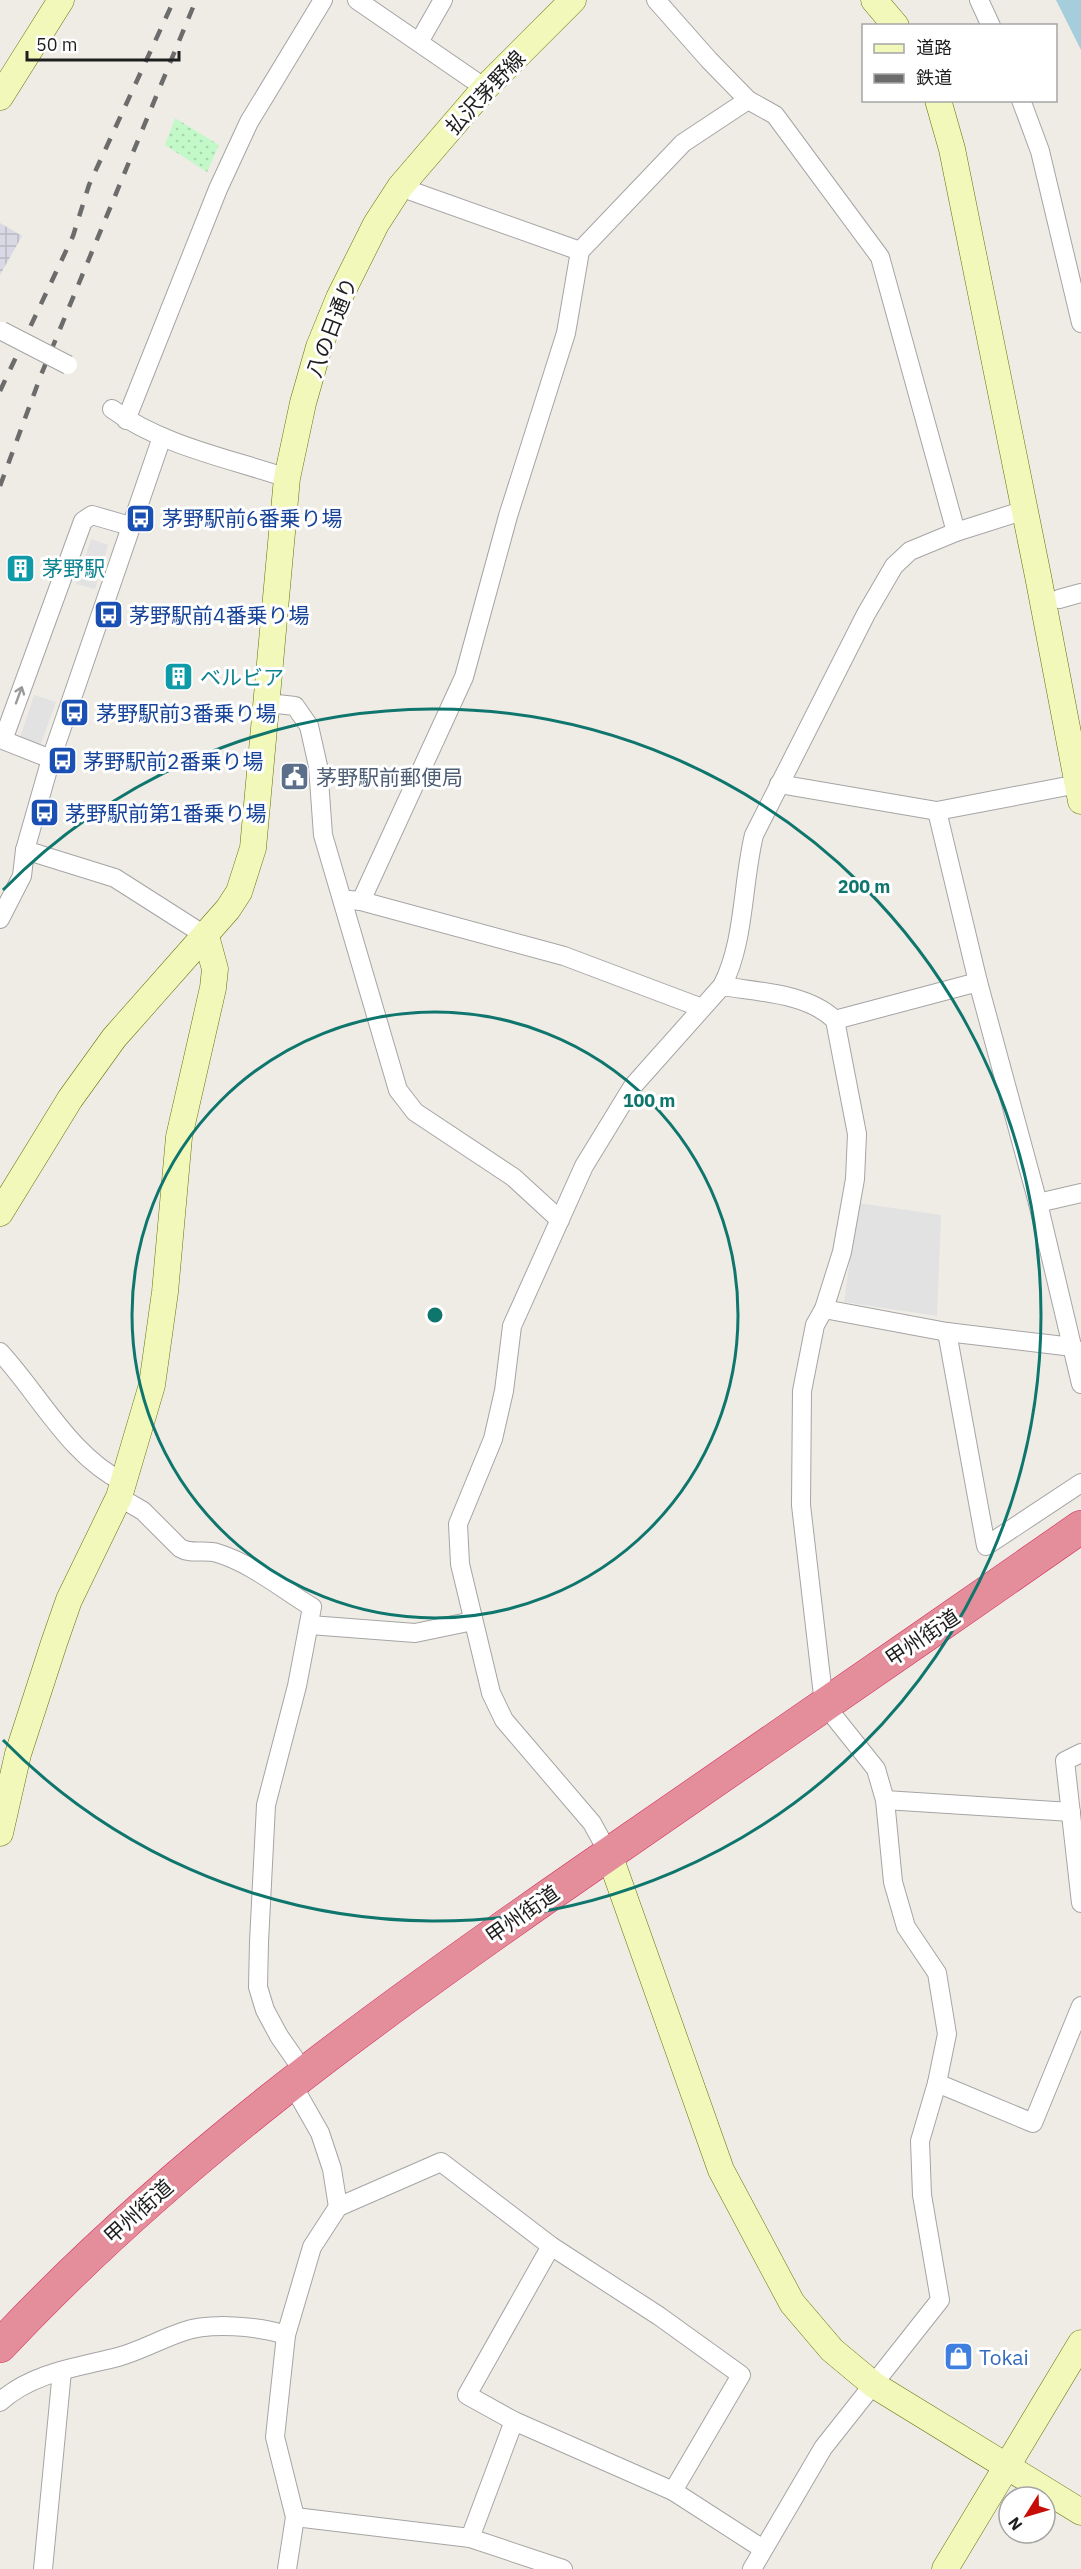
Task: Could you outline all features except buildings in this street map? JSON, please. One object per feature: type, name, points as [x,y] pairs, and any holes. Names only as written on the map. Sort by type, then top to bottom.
[{"type":"highway","name":"甲州街道","points":[[0,2346],[49,2294],[166,2185],[298,2077],[431,1977],[1081,1527]]},
{"type":"street","points":[[0,97],[61,0]]},
{"type":"street","points":[[0,1213],[70,1099],[114,1038],[206,936],[239,892],[253,848],[287,478],[162,437],[119,415],[249,122],[323,0]]},
{"type":"street","points":[[419,42],[443,0]]},
{"type":"street","name":"払沢茅野線","points":[[400,187],[486,88],[573,0]]},
{"type":"street","points":[[656,0],[748,100],[774,116],[880,257],[956,532]]},
{"type":"street","points":[[874,0],[894,24]]},
{"type":"street","points":[[978,0],[990,24]]},
{"type":"street","points":[[363,2],[486,88]]},
{"type":"street","points":[[361,901],[464,677],[508,516],[566,333],[580,251],[683,143],[748,100]]},
{"type":"street","points":[[779,784],[937,811],[1079,793],[1075,737],[1025,510],[952,149],[939,102]]},
{"type":"street","points":[[1022,102],[1040,151],[1081,323]]},
{"type":"street","points":[[400,187],[580,251]]},
{"type":"street","name":"八の日通り","points":[[287,478],[303,403],[335,307],[376,224],[400,187]]},
{"type":"street","points":[[2,331],[68,365]]},
{"type":"street","points":[[0,919],[22,876],[25,850],[51,759],[162,437]]},
{"type":"street","points":[[1025,510],[956,532],[910,551],[894,566],[866,614],[754,835],[732,966],[722,986],[633,1086],[584,1166],[512,1326],[504,1391],[493,1439],[458,1524],[460,1564],[491,1693],[504,1720],[592,1823],[609,1854],[721,2170],[792,2302],[832,2350],[874,2385],[1081,2512]]},
{"type":"street","points":[[51,759],[3,740],[83,521],[92,514],[130,526]]},
{"type":"street","points":[[1059,599],[1081,593]]},
{"type":"street","points":[[268,703],[294,706],[309,726],[318,766],[323,835],[398,1090],[404,1101],[415,1112],[513,1177],[560,1220]]},
{"type":"street","points":[[937,811],[978,982],[1038,1203],[1081,1384]]},
{"type":"street","points":[[0,1833],[5,1784],[22,1743],[69,1600],[121,1490],[152,1385],[165,1292],[178,1137],[213,988],[214,969],[206,936],[115,878],[25,850]]},
{"type":"street","points":[[341,899],[361,901],[564,956],[702,1008]]},
{"type":"street","points":[[835,1020],[978,982]]},
{"type":"street","points":[[722,986],[795,999],[823,1008],[835,1020],[857,1134],[855,1179],[842,1252],[824,1309],[815,1325],[802,1391],[801,1505],[824,1704],[876,1769],[885,1800],[893,1882],[906,1927],[938,1973],[948,2034],[920,2141],[922,2195],[940,2300],[823,2448],[752,2569]]},
{"type":"street","points":[[1038,1203],[1081,1193]]},
{"type":"street","points":[[824,1309],[947,1332],[1073,1347]]},
{"type":"street","points":[[947,1332],[986,1546],[1081,1483]]},
{"type":"street","points":[[0,1353],[67,1434],[180,1548],[187,1552],[214,1552],[235,1560],[312,1607],[297,1686],[266,1805],[258,1987],[265,2010],[298,2077],[320,2133],[332,2169],[338,2207]]},
{"type":"street","points":[[310,1625],[415,1633],[473,1621]]},
{"type":"street","points":[[1081,1753],[1065,1761],[1081,1903]]},
{"type":"street","points":[[885,1800],[1071,1812]]},
{"type":"street","points":[[937,2083],[1033,2123],[1081,2006]]},
{"type":"street","points":[[287,2569],[295,2517],[275,2437],[286,2335],[312,2247],[338,2207],[441,2162],[550,2246],[659,2316],[741,2375],[673,2490]]},
{"type":"street","points":[[550,2246],[467,2395],[514,2421],[673,2490],[764,2548]]},
{"type":"street","points":[[0,2402],[38,2379],[121,2356],[185,2331],[236,2326],[263,2328],[286,2335]]},
{"type":"street","points":[[945,2569],[1081,2343]]},
{"type":"street","points":[[43,2569],[62,2371]]},
{"type":"street","points":[[470,2538],[514,2421]]},
{"type":"street","points":[[295,2517],[470,2538],[563,2569]]},
{"type":"green space","points":[[175,118],[219,145],[207,172],[165,145]]},
{"type":"shaded area","points":[[0,223],[22,236],[0,275]]},
{"type":"shaded area","points":[[91,539],[108,545],[95,589],[76,584]]},
{"type":"shaded area","points":[[34,695],[56,702],[39,749],[19,741]]},
{"type":"shaded area","points":[[858,1203],[941,1215],[937,1316],[844,1302]]},
{"type":"water","points":[[1056,0],[1081,0],[1081,50]]},
{"type":"railway","points":[[0,391],[73,236],[89,185],[174,0]]},
{"type":"railway","points":[[0,486],[41,375],[196,0]]},
{"type":"place","name":"茅野駅前6番乗り場","points":[[141,518]]},
{"type":"place","name":"茅野駅","points":[[21,568]]},
{"type":"place","name":"茅野駅前4番乗り場","points":[[108,615]]},
{"type":"place","name":"ベルビア","points":[[179,677]]},
{"type":"place","name":"茅野駅前3番乗り場","points":[[75,713]]},
{"type":"place","name":"茅野駅前2番乗り場","points":[[62,761]]},
{"type":"place","name":"茅野駅前郵便局","points":[[295,777]]},
{"type":"place","name":"茅野駅前第1番乗り場","points":[[44,813]]},
{"type":"place","name":"Tokai","points":[[958,2357]]}]
